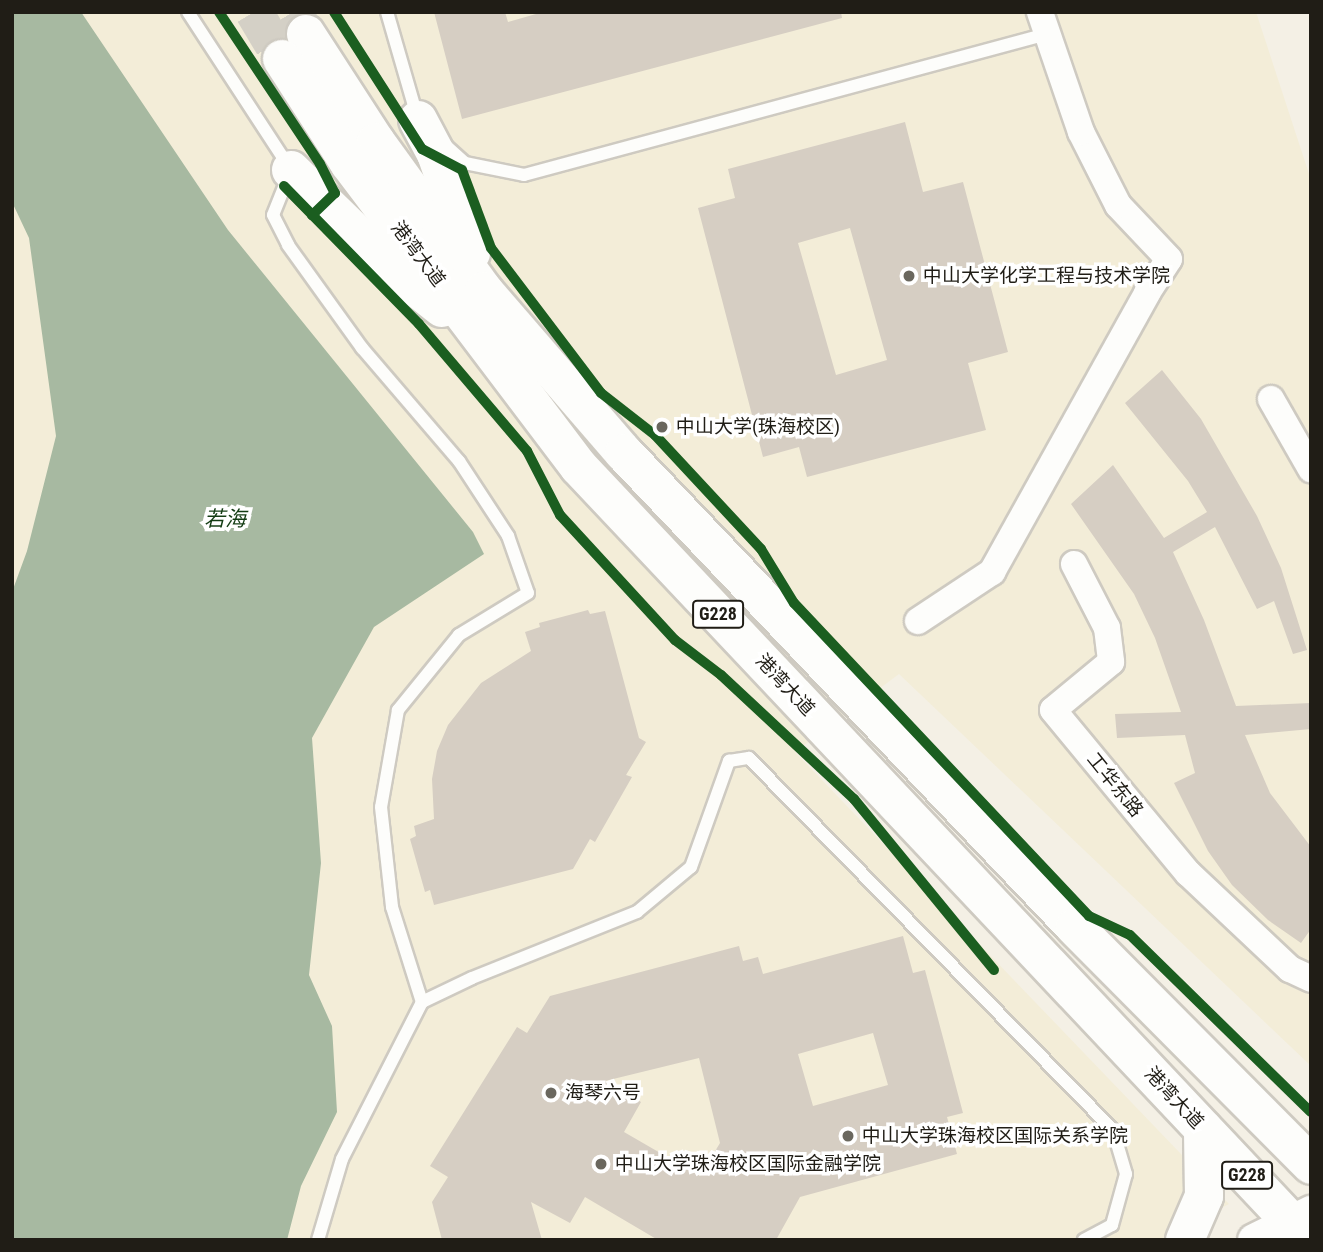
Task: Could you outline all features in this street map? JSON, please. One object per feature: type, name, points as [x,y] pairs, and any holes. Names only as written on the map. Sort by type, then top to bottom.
[{"type":"highway","name":"港湾大道","points":[[1303,1224],[1203,1129],[579,467],[349,163],[294,47],[376,142],[484,291],[624,453],[1075,927],[1311,1166]]},
{"type":"highway","points":[[418,120],[436,154],[484,291]]},
{"type":"highway","points":[[291,170],[394,270],[485,342]]},
{"type":"highway","points":[[1185,1240],[1204,1196],[1203,1129]]},
{"type":"street","points":[[918,621],[992,572],[1147,293],[1169,259],[1118,205],[1081,132],[1044,23]]},
{"type":"street","points":[[1271,399],[1311,469]]},
{"type":"street","name":"工华东路","points":[[1074,564],[1107,628],[1111,662],[1053,710],[1188,873],[1290,969],[1311,979]]},
{"type":"street","points":[[1254,1240],[1303,1224]]},
{"type":"lane","points":[[188,12],[291,170],[273,215],[288,244],[362,348],[459,461],[508,536],[528,593],[459,635],[398,710],[382,807],[392,908],[422,1002]]},
{"type":"lane","points":[[387,12],[418,120],[466,163],[524,175],[1044,23]]},
{"type":"lane","points":[[317,1240],[342,1159],[422,1002],[472,978],[637,912],[691,867],[729,761],[749,758],[1113,1130],[1126,1174],[1112,1225],[1084,1240]]},
{"type":"shaded area","name":"中山大学(珠海校区)","points":[[12,12],[1256,12],[1311,180],[1311,1066],[899,674],[795,752],[1229,1204],[1162,1240],[12,1240]]},
{"type":"water","name":"若海","points":[[12,12],[81,12],[228,230],[473,532],[484,554],[374,627],[312,738],[321,863],[309,975],[332,1026],[337,1112],[301,1186],[287,1240],[12,1240],[12,592],[27,551],[56,436],[29,238],[12,202]]},
{"type":"building","points":[[434,12],[505,12],[508,22],[543,12],[841,12],[842,18],[462,119]]},
{"type":"building","points":[[905,122],[923,192],[963,182],[1008,352],[968,363],[986,430],[807,477],[799,447],[763,457],[698,208],[735,198],[728,169]],"holes":[[[850,228],[887,360],[836,375],[798,243]]]},
{"type":"building","points":[[1162,370],[1201,419],[1257,516],[1281,568],[1307,650],[1293,654],[1274,601],[1257,609],[1215,527],[1173,552],[1204,620],[1236,706],[1311,703],[1311,729],[1245,735],[1270,793],[1311,847],[1311,929],[1301,943],[1268,920],[1232,885],[1208,851],[1174,783],[1195,773],[1185,735],[1117,738],[1115,714],[1181,712],[1155,638],[1134,594],[1071,504],[1113,465],[1164,538],[1207,512],[1188,481],[1125,403]]},
{"type":"building","points":[[588,610],[590,614],[605,611],[639,738],[646,742],[626,775],[632,777],[595,842],[590,839],[573,869],[434,905],[430,890],[425,892],[410,839],[416,836],[414,826],[434,819],[432,779],[437,751],[448,725],[481,683],[531,651],[525,632],[540,627],[539,623]]},
{"type":"building","name":"海琴六号","points":[[903,936],[913,973],[925,970],[963,1113],[947,1117],[957,1154],[800,1197],[776,1240],[658,1240],[585,1197],[570,1223],[531,1202],[542,1240],[442,1240],[432,1202],[448,1177],[430,1166],[517,1027],[527,1033],[550,996],[739,946],[743,961],[758,957],[763,974]],"holes":[[[873,1033],[888,1085],[813,1106],[798,1054]],[[699,1058],[720,1143],[700,1176],[624,1132],[641,1102],[605,1081]]]},
{"type":"tunnel","points":[[254,12],[282,59]]},
{"type":"tunnel","points":[[293,12],[306,34]]},
{"type":"cycle path","points":[[219,12],[320,164],[335,193],[312,215]]},
{"type":"cycle path","points":[[334,12],[422,149],[462,170],[491,248],[601,393],[655,435],[761,549],[794,603],[1089,916],[1130,935],[1311,1112]]},
{"type":"cycle path","points":[[284,186],[419,324],[527,451],[560,515],[675,640],[721,675],[854,799],[994,970]]},
{"type":"place","name":"中山大学化学工程与技术学院","points":[[909,276]]},
{"type":"place","name":"中山大学(珠海校区)","points":[[662,427]]},
{"type":"place","name":"海琴六号","points":[[551,1093]]},
{"type":"place","name":"中山大学珠海校区国际关系学院","points":[[848,1136]]},
{"type":"place","name":"中山大学珠海校区国际金融学院","points":[[601,1164]]}]
